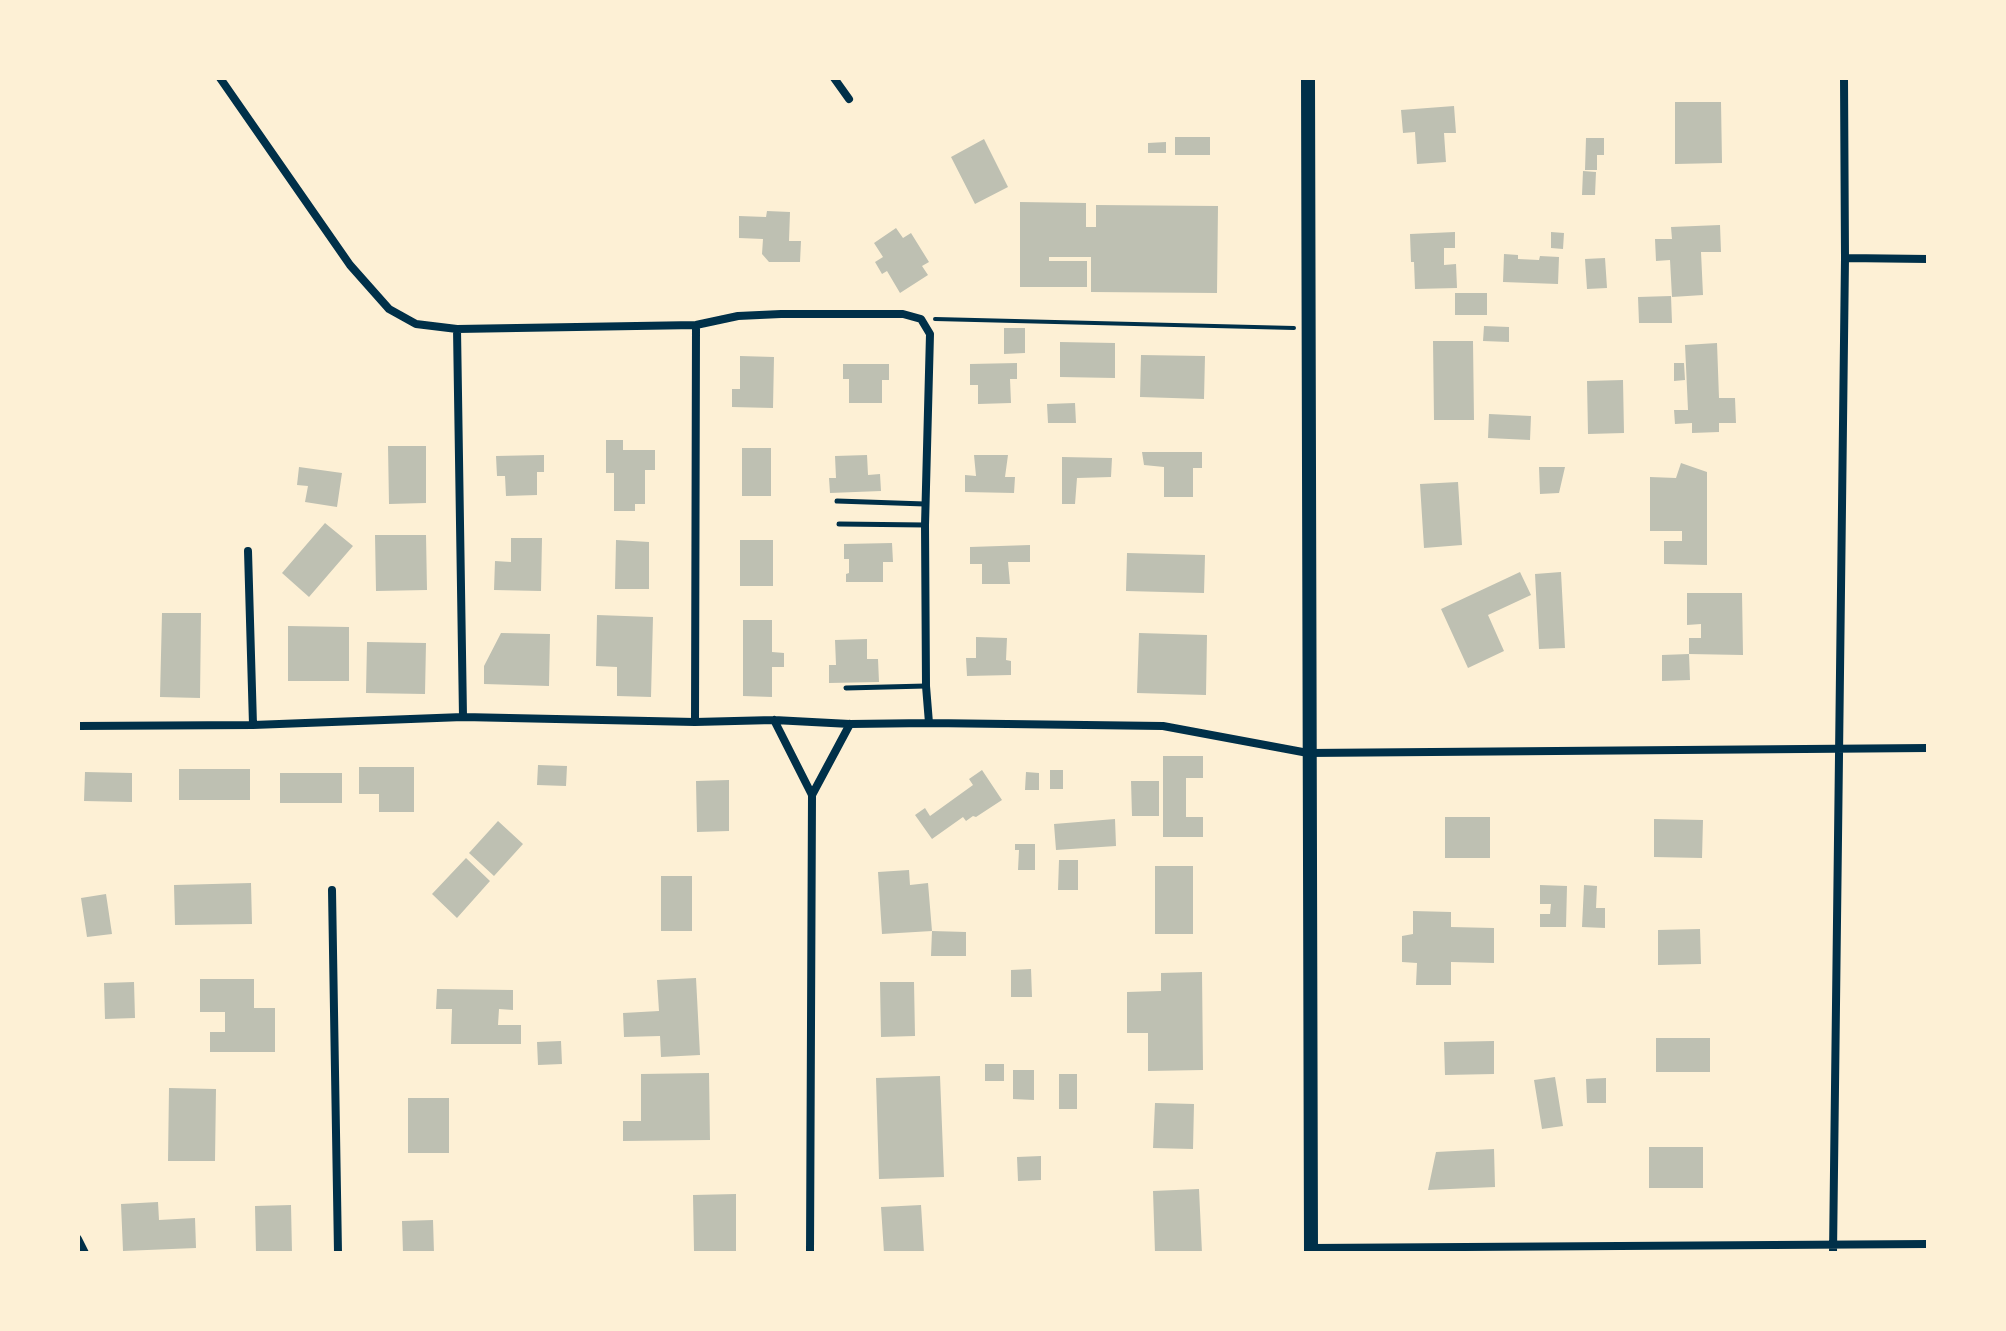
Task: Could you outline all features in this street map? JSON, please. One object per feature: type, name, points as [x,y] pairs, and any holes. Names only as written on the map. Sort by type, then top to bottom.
[{"type":"street","points":[[220,78],[350,265],[389,309],[416,324],[457,329],[696,325],[738,316],[781,314],[903,314],[921,319],[930,334],[925,525],[929,723]]},
{"type":"street","points":[[834,78],[849,99]]},
{"type":"street","points":[[1308,78],[1311,1251],[1833,1248],[1928,1244]]},
{"type":"street","points":[[1833,1248],[1845,258],[1844,78]]},
{"type":"street","points":[[1845,258],[1928,259]]},
{"type":"street","points":[[695,722],[696,325]]},
{"type":"street","points":[[457,329],[463,717]]},
{"type":"street","points":[[248,551],[253,725]]},
{"type":"street","points":[[78,726],[253,725],[463,717],[695,722],[774,720],[850,724],[1163,726],[1308,753],[1928,748]]},
{"type":"street","points":[[774,720],[812,795],[810,1253]]},
{"type":"street","points":[[812,795],[850,724]]},
{"type":"street","points":[[332,890],[338,1253]]},
{"type":"street","points":[[78,1239],[85,1253]]},
{"type":"lane","points":[[837,501],[926,504]]},
{"type":"lane","points":[[839,524],[925,525]]},
{"type":"lane","points":[[846,688],[926,686]]},
{"type":"path","points":[[921,319],[1309,329]]},
{"type":"building","points":[[1675,102],[1721,102],[1722,163],[1675,164]]},
{"type":"building","points":[[1454,106],[1456,133],[1444,133],[1446,162],[1417,164],[1415,132],[1403,133],[1401,110]]},
{"type":"building","points":[[1175,137],[1210,137],[1210,155],[1175,155]]},
{"type":"building","points":[[1586,138],[1604,138],[1604,155],[1597,155],[1597,170],[1585,170]]},
{"type":"building","points":[[984,139],[1008,187],[975,204],[951,157]]},
{"type":"building","points":[[1166,142],[1166,153],[1148,153],[1148,143]]},
{"type":"building","points":[[1583,171],[1596,172],[1595,195],[1582,195]]},
{"type":"building","points":[[1020,202],[1086,203],[1086,227],[1096,227],[1096,205],[1218,206],[1217,293],[1091,292],[1091,257],[1049,257],[1049,261],[1087,261],[1087,287],[1020,287]]},
{"type":"building","points":[[767,211],[790,212],[789,241],[801,241],[800,262],[769,262],[762,254],[763,239],[739,238],[739,216],[766,217]]},
{"type":"building","points":[[1720,225],[1721,252],[1701,252],[1703,295],[1672,297],[1670,260],[1656,261],[1655,239],[1672,239],[1671,227]]},
{"type":"building","points":[[896,228],[903,238],[911,233],[929,262],[922,266],[928,275],[900,293],[887,271],[882,274],[875,262],[883,257],[874,243]]},
{"type":"building","points":[[1455,232],[1455,248],[1444,248],[1444,265],[1456,264],[1457,288],[1415,289],[1410,234]]},
{"type":"building","points":[[1551,232],[1564,233],[1563,249],[1551,248]]},
{"type":"building","points":[[1504,254],[1518,255],[1518,259],[1559,257],[1558,284],[1503,282]]},
{"type":"building","points":[[1605,258],[1607,288],[1587,289],[1585,259]]},
{"type":"building","points":[[1455,293],[1487,293],[1487,315],[1455,315]]},
{"type":"building","points":[[1671,296],[1672,323],[1639,323],[1638,297]]},
{"type":"building","points":[[1484,326],[1509,327],[1509,342],[1483,341]]},
{"type":"building","points":[[1004,328],[1025,328],[1025,353],[1004,354]]},
{"type":"building","points":[[1433,341],[1473,341],[1474,420],[1434,420]]},
{"type":"building","points":[[1060,342],[1115,343],[1115,378],[1060,377]]},
{"type":"building","points":[[1717,343],[1719,398],[1735,398],[1736,423],[1719,423],[1719,432],[1692,433],[1692,423],[1675,424],[1674,410],[1688,410],[1685,345]]},
{"type":"building","points":[[1141,355],[1205,356],[1204,399],[1140,397]]},
{"type":"building","points":[[740,356],[774,357],[773,408],[732,407],[732,389],[740,389]]},
{"type":"building","points":[[1017,363],[1017,379],[1010,379],[1011,403],[978,404],[978,385],[970,385],[970,364]]},
{"type":"building","points":[[1674,363],[1684,363],[1685,380],[1674,381]]},
{"type":"building","points":[[843,364],[889,364],[889,380],[882,380],[882,403],[849,403],[849,379],[843,379]]},
{"type":"building","points":[[1623,380],[1624,433],[1588,434],[1587,381]]},
{"type":"building","points":[[1075,403],[1076,423],[1048,423],[1047,404]]},
{"type":"building","points":[[1489,414],[1531,416],[1530,440],[1488,438]]},
{"type":"building","points":[[606,440],[623,440],[623,450],[655,450],[655,470],[645,470],[645,504],[635,504],[635,511],[614,511],[614,473],[606,473]]},
{"type":"building","points":[[388,446],[426,446],[426,503],[389,504]]},
{"type":"building","points":[[742,448],[771,448],[771,496],[742,496]]},
{"type":"building","points":[[1142,452],[1202,452],[1202,468],[1193,468],[1193,497],[1164,497],[1164,467],[1144,465]]},
{"type":"building","points":[[544,455],[544,472],[537,472],[537,495],[506,496],[505,476],[497,476],[496,456]]},
{"type":"building","points":[[867,455],[868,475],[880,474],[881,491],[830,493],[829,478],[836,478],[835,456]]},
{"type":"building","points":[[974,455],[1008,455],[1005,477],[1015,477],[1014,493],[965,492],[965,475],[976,476]]},
{"type":"building","points":[[1062,457],[1112,458],[1111,477],[1077,478],[1075,504],[1062,504]]},
{"type":"building","points":[[1681,463],[1707,472],[1707,565],[1664,564],[1664,541],[1682,541],[1682,531],[1650,531],[1650,477],[1676,478]]},
{"type":"building","points":[[299,467],[342,473],[337,507],[305,502],[308,486],[297,485]]},
{"type":"building","points":[[1539,467],[1565,467],[1559,493],[1540,494]]},
{"type":"building","points":[[1458,482],[1462,545],[1424,548],[1420,484]]},
{"type":"building","points":[[325,523],[353,546],[309,597],[282,573]]},
{"type":"building","points":[[375,535],[426,535],[427,590],[376,591]]},
{"type":"building","points":[[511,538],[542,538],[541,591],[494,590],[495,561],[511,562]]},
{"type":"building","points":[[616,540],[649,542],[649,589],[615,589]]},
{"type":"building","points":[[740,540],[773,540],[773,586],[740,586]]},
{"type":"building","points":[[892,543],[893,562],[883,562],[883,582],[846,582],[849,559],[844,559],[844,544]]},
{"type":"building","points":[[1030,545],[1030,562],[1008,562],[1010,584],[982,584],[982,564],[970,564],[970,547]]},
{"type":"building","points":[[1127,553],[1205,555],[1204,593],[1126,591]]},
{"type":"building","points":[[1520,572],[1531,595],[1488,615],[1504,651],[1468,668],[1441,609]]},
{"type":"building","points":[[1561,572],[1565,648],[1539,649],[1535,574]]},
{"type":"building","points":[[1687,593],[1742,593],[1743,655],[1689,654],[1689,638],[1701,638],[1701,624],[1687,625]]},
{"type":"building","points":[[162,613],[201,613],[200,698],[160,697]]},
{"type":"building","points":[[597,615],[653,617],[651,697],[617,696],[617,667],[596,666]]},
{"type":"building","points":[[743,620],[772,620],[772,652],[784,653],[784,667],[772,667],[772,697],[743,696]]},
{"type":"building","points":[[288,626],[349,627],[349,681],[288,681]]},
{"type":"building","points":[[501,633],[550,634],[549,686],[484,684],[484,666]]},
{"type":"building","points":[[1139,633],[1207,635],[1206,695],[1137,693]]},
{"type":"building","points":[[976,637],[1007,638],[1006,660],[1011,661],[1011,675],[967,676],[966,658],[976,658]]},
{"type":"building","points":[[867,639],[867,659],[878,659],[879,682],[829,683],[829,665],[836,665],[835,640]]},
{"type":"building","points":[[367,642],[426,643],[425,694],[366,693]]},
{"type":"building","points":[[1689,654],[1690,680],[1662,681],[1662,655]]},
{"type":"building","points":[[1163,756],[1203,756],[1203,778],[1186,778],[1186,817],[1203,817],[1203,837],[1163,837]]},
{"type":"building","points":[[538,765],[567,766],[566,786],[537,785]]},
{"type":"building","points":[[359,767],[414,767],[414,812],[379,812],[379,794],[359,794]]},
{"type":"building","points":[[179,769],[250,769],[250,800],[179,800]]},
{"type":"building","points":[[982,770],[1002,800],[976,817],[966,821],[963,817],[932,839],[915,815],[925,808],[930,816],[973,785],[969,779]]},
{"type":"building","points":[[1050,770],[1063,770],[1063,789],[1050,789]]},
{"type":"building","points":[[85,772],[132,773],[132,802],[84,801]]},
{"type":"building","points":[[1026,772],[1039,773],[1039,790],[1025,790]]},
{"type":"building","points":[[280,773],[342,773],[342,803],[280,803]]},
{"type":"building","points":[[729,780],[729,831],[697,832],[696,781]]},
{"type":"building","points":[[1131,781],[1159,781],[1159,816],[1132,816]]},
{"type":"building","points":[[1445,817],[1490,817],[1490,858],[1445,858]]},
{"type":"building","points":[[1115,819],[1116,846],[1056,850],[1054,824]]},
{"type":"building","points":[[1654,819],[1703,820],[1702,858],[1654,857]]},
{"type":"building","points":[[498,821],[523,844],[494,876],[469,853]]},
{"type":"building","points":[[1015,844],[1035,844],[1035,870],[1018,870],[1019,850],[1015,850]]},
{"type":"building","points":[[466,858],[490,881],[457,918],[432,894]]},
{"type":"building","points":[[1059,860],[1078,860],[1078,890],[1058,890]]},
{"type":"building","points":[[1155,866],[1193,866],[1193,934],[1155,934]]},
{"type":"building","points":[[909,870],[910,885],[928,883],[932,931],[882,934],[878,872]]},
{"type":"building","points":[[661,876],[692,876],[692,931],[661,931]]},
{"type":"building","points":[[251,883],[252,924],[175,925],[174,885]]},
{"type":"building","points":[[1540,885],[1567,886],[1566,927],[1540,927],[1540,914],[1550,914],[1551,904],[1540,904]]},
{"type":"building","points":[[1584,885],[1597,886],[1596,908],[1605,908],[1605,928],[1582,927]]},
{"type":"building","points":[[106,894],[112,934],[87,937],[81,898]]},
{"type":"building","points":[[1413,911],[1451,912],[1451,927],[1494,928],[1494,963],[1451,962],[1451,985],[1416,985],[1417,963],[1402,962],[1402,936],[1413,934]]},
{"type":"building","points":[[1700,929],[1701,964],[1658,965],[1658,930]]},
{"type":"building","points":[[932,931],[966,932],[966,956],[931,956]]},
{"type":"building","points":[[1031,969],[1032,997],[1011,997],[1011,970]]},
{"type":"building","points":[[1202,972],[1203,1070],[1148,1071],[1148,1033],[1127,1033],[1127,992],[1161,991],[1161,973]]},
{"type":"building","points":[[696,978],[700,1055],[661,1057],[660,1036],[624,1037],[623,1013],[659,1011],[657,980]]},
{"type":"building","points":[[200,979],[254,979],[254,1008],[275,1008],[275,1052],[210,1052],[210,1032],[225,1032],[225,1012],[200,1012]]},
{"type":"building","points":[[134,982],[135,1018],[105,1019],[104,983]]},
{"type":"building","points":[[880,982],[914,982],[915,1036],[881,1037]]},
{"type":"building","points":[[437,989],[513,990],[513,1010],[499,1009],[498,1025],[521,1025],[521,1044],[451,1044],[452,1009],[436,1009]]},
{"type":"building","points":[[1656,1038],[1710,1038],[1710,1072],[1656,1072]]},
{"type":"building","points":[[561,1041],[562,1064],[538,1065],[537,1042]]},
{"type":"building","points":[[1494,1041],[1494,1074],[1445,1075],[1444,1042]]},
{"type":"building","points":[[985,1064],[1004,1064],[1004,1081],[985,1081]]},
{"type":"building","points":[[1013,1070],[1034,1070],[1034,1100],[1013,1099]]},
{"type":"building","points":[[709,1073],[710,1140],[623,1141],[623,1121],[641,1121],[641,1074]]},
{"type":"building","points":[[1059,1074],[1077,1074],[1077,1109],[1059,1109]]},
{"type":"building","points":[[940,1076],[944,1177],[879,1179],[876,1078]]},
{"type":"building","points":[[1555,1077],[1563,1126],[1542,1129],[1534,1080]]},
{"type":"building","points":[[1606,1078],[1606,1103],[1587,1103],[1586,1079]]},
{"type":"building","points":[[169,1088],[216,1089],[215,1161],[168,1161]]},
{"type":"building","points":[[408,1098],[449,1098],[449,1153],[408,1153]]},
{"type":"building","points":[[1155,1103],[1194,1104],[1193,1149],[1153,1148]]},
{"type":"building","points":[[1649,1147],[1703,1147],[1703,1188],[1649,1188]]},
{"type":"building","points":[[1494,1149],[1495,1187],[1428,1190],[1436,1152]]},
{"type":"building","points":[[1041,1156],[1041,1180],[1018,1181],[1017,1157]]},
{"type":"building","points":[[1199,1189],[1202,1253],[1155,1253],[1153,1191]]},
{"type":"building","points":[[736,1194],[736,1251],[694,1251],[693,1195]]},
{"type":"building","points":[[158,1202],[159,1220],[195,1218],[196,1248],[123,1251],[121,1204]]},
{"type":"building","points":[[291,1205],[292,1253],[256,1253],[255,1206]]},
{"type":"building","points":[[921,1205],[924,1253],[884,1253],[881,1207]]},
{"type":"building","points":[[433,1220],[434,1253],[403,1253],[402,1221]]}]
